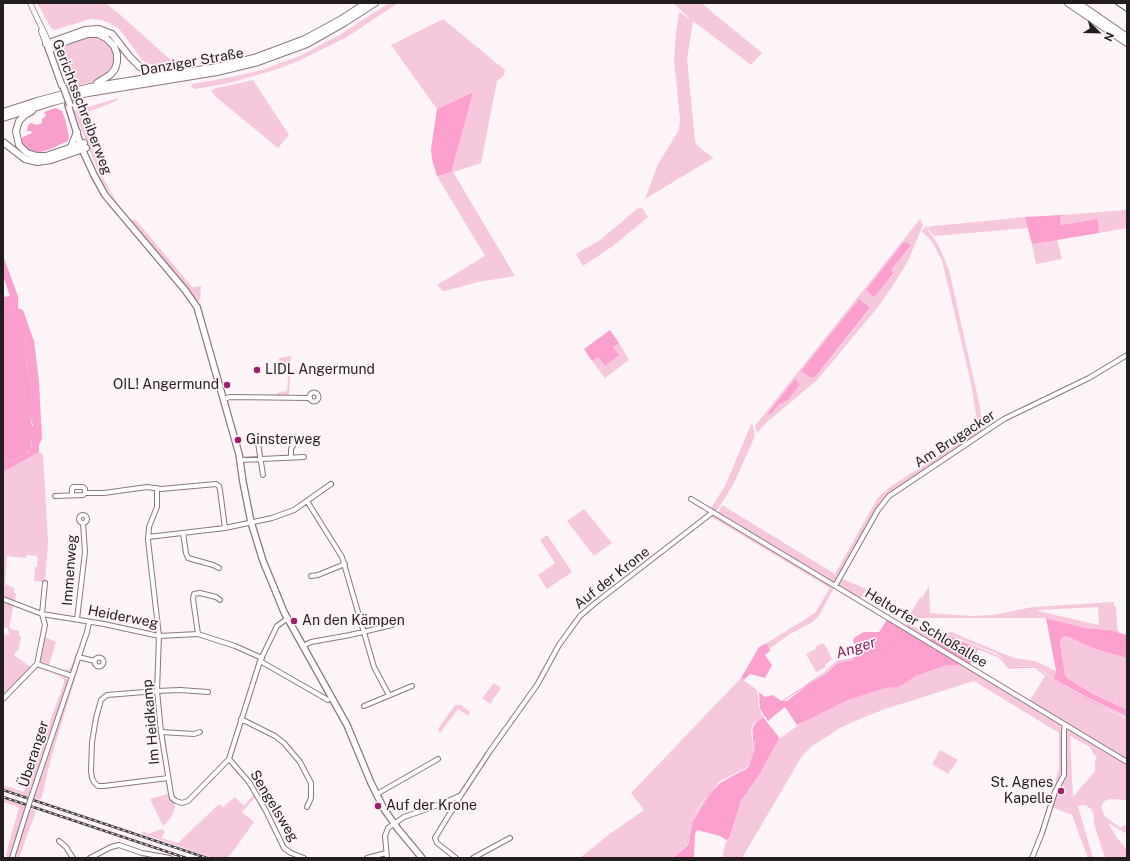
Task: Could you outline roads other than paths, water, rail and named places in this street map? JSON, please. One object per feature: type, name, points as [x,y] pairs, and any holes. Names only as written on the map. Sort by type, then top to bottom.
[{"type":"highway","name":"Danziger Straße","points":[[3,112],[42,99],[90,87],[217,67],[254,58],[305,39],[366,3]]},
{"type":"highway","name":"Danziger Straße","points":[[3,118],[40,106],[103,90],[217,72],[258,62],[307,44],[375,3]]},
{"type":"highway","points":[[1068,3],[1127,43]]},
{"type":"highway","points":[[1078,3],[1127,37]]},
{"type":"highway","points":[[49,46],[85,30],[99,29],[112,34],[140,67],[152,73],[169,74]]},
{"type":"highway","points":[[49,46],[88,34],[98,34],[109,40],[114,46],[117,54],[115,69],[107,78],[93,83],[90,87]]},
{"type":"highway","points":[[40,106],[38,109],[25,115],[18,124],[16,137],[22,148],[30,155],[41,157],[54,154],[71,147],[83,146]]},
{"type":"highway","points":[[71,147],[77,132]]},
{"type":"highway","points":[[3,142],[25,160],[37,162],[51,160],[83,146]]},
{"type":"main road","name":"Gerichtsschreiberweg","points":[[49,46],[83,146]]},
{"type":"main road","name":"Gerichtsschreiberweg","points":[[69,105],[77,132],[101,189],[111,203],[185,290],[197,307],[224,399]]},
{"type":"main road","points":[[224,399],[240,460],[251,522],[263,561],[288,618],[344,720],[384,808],[394,824],[422,858]]},
{"type":"street","name":"Gerichtsschreiberweg","points":[[30,5],[49,46]]},
{"type":"street","name":"Am Brugacker","points":[[835,586],[878,510],[889,496],[1004,419],[1089,378],[1127,355]]},
{"type":"street","points":[[224,399],[310,398]]},
{"type":"street","points":[[291,458],[291,449],[294,444],[294,437]]},
{"type":"street","points":[[258,443],[263,474]]},
{"type":"street","points":[[240,460],[304,457]]},
{"type":"street","points":[[55,496],[72,494],[83,495],[147,487],[170,488],[216,484],[219,486],[220,490],[224,528]]},
{"type":"street","points":[[148,537],[224,528],[283,515],[294,510],[331,484]]},
{"type":"street","points":[[72,494],[73,487],[83,487],[85,488],[85,494]]},
{"type":"street","points":[[157,488],[157,507],[149,527],[148,537],[159,636]]},
{"type":"street","name":"Heltorfer Schloßallee","points":[[691,499],[1127,762]]},
{"type":"street","points":[[307,501],[339,550],[345,564],[374,666],[389,695]]},
{"type":"street","name":"Auf der Krone","points":[[456,858],[435,839],[435,836],[490,751],[538,685],[561,642],[580,616],[713,512]]},
{"type":"street","name":"Immenweg","points":[[77,619],[85,552],[83,522]]},
{"type":"street","points":[[183,533],[188,558],[219,568]]},
{"type":"street","points":[[311,576],[318,575],[345,564]]},
{"type":"street","points":[[3,699],[37,664],[45,625],[42,614],[45,583]]},
{"type":"street","points":[[198,634],[193,599],[194,594],[200,593],[216,597],[220,600]]},
{"type":"street","name":"Heiderweg","points":[[3,599],[42,614],[77,619],[159,636],[198,634],[235,646],[328,700]]},
{"type":"street","points":[[229,759],[261,660],[277,626],[288,618]]},
{"type":"street","name":"Überanger","points":[[12,858],[89,622]]},
{"type":"street","points":[[303,646],[311,642],[392,625]]},
{"type":"street","name":"Im Heidkamp","points":[[159,636],[157,691],[161,732],[172,798],[182,803],[188,801],[229,759]]},
{"type":"street","points":[[78,657],[95,661]]},
{"type":"street","points":[[37,664],[72,676]]},
{"type":"street","points":[[364,706],[412,686]]},
{"type":"street","points":[[168,778],[123,785],[101,786],[94,782],[91,774],[92,737],[102,699],[107,695],[157,691],[180,690],[208,692]]},
{"type":"street","points":[[241,720],[275,736],[284,743],[300,762],[311,783],[311,798],[307,807]]},
{"type":"street","points":[[1032,858],[1055,792],[1064,775],[1064,731],[1066,725]]},
{"type":"street","points":[[161,732],[194,734],[200,732]]},
{"type":"street","name":"Sengelsweg","points":[[229,759],[249,782],[266,811],[284,848],[291,853],[304,858]]},
{"type":"street","points":[[377,794],[438,759]]},
{"type":"street","points":[[367,858],[387,856],[385,833],[387,829],[404,817],[444,803],[461,795]]},
{"type":"street","points":[[444,803],[450,806],[452,811]]},
{"type":"street","points":[[473,858],[510,838]]},
{"type":"street","points":[[59,841],[66,847],[72,858]]},
{"type":"street","points":[[90,858],[119,845],[142,853],[170,858]]},
{"type":"waterway","name":"Anger","points":[[925,638],[944,635],[999,657],[1009,668],[1035,667],[1045,675],[1085,698],[1127,717]]},
{"type":"waterway","name":"Anger","points":[[672,858],[687,844],[692,820],[710,793],[721,783],[741,772],[749,763],[754,748],[753,728],[758,720],[774,707],[824,673],[836,662],[921,640]]},
{"type":"tram line","points":[[1114,3],[1127,12]]},
{"type":"railway","points":[[3,790],[207,858]]},
{"type":"railway","points":[[3,797],[186,858]]},
{"type":"place","name":"LIDL Angermund","points":[[257,370]]},
{"type":"place","name":"OIL! Angermund","points":[[227,385]]},
{"type":"place","name":"Ginsterweg","points":[[238,440]]},
{"type":"place","name":"An den Kämpen","points":[[294,621]]},
{"type":"place","name":"St. Agnes Kapelle","points":[[1061,791]]},
{"type":"place","name":"Auf der Krone","points":[[378,806]]}]
